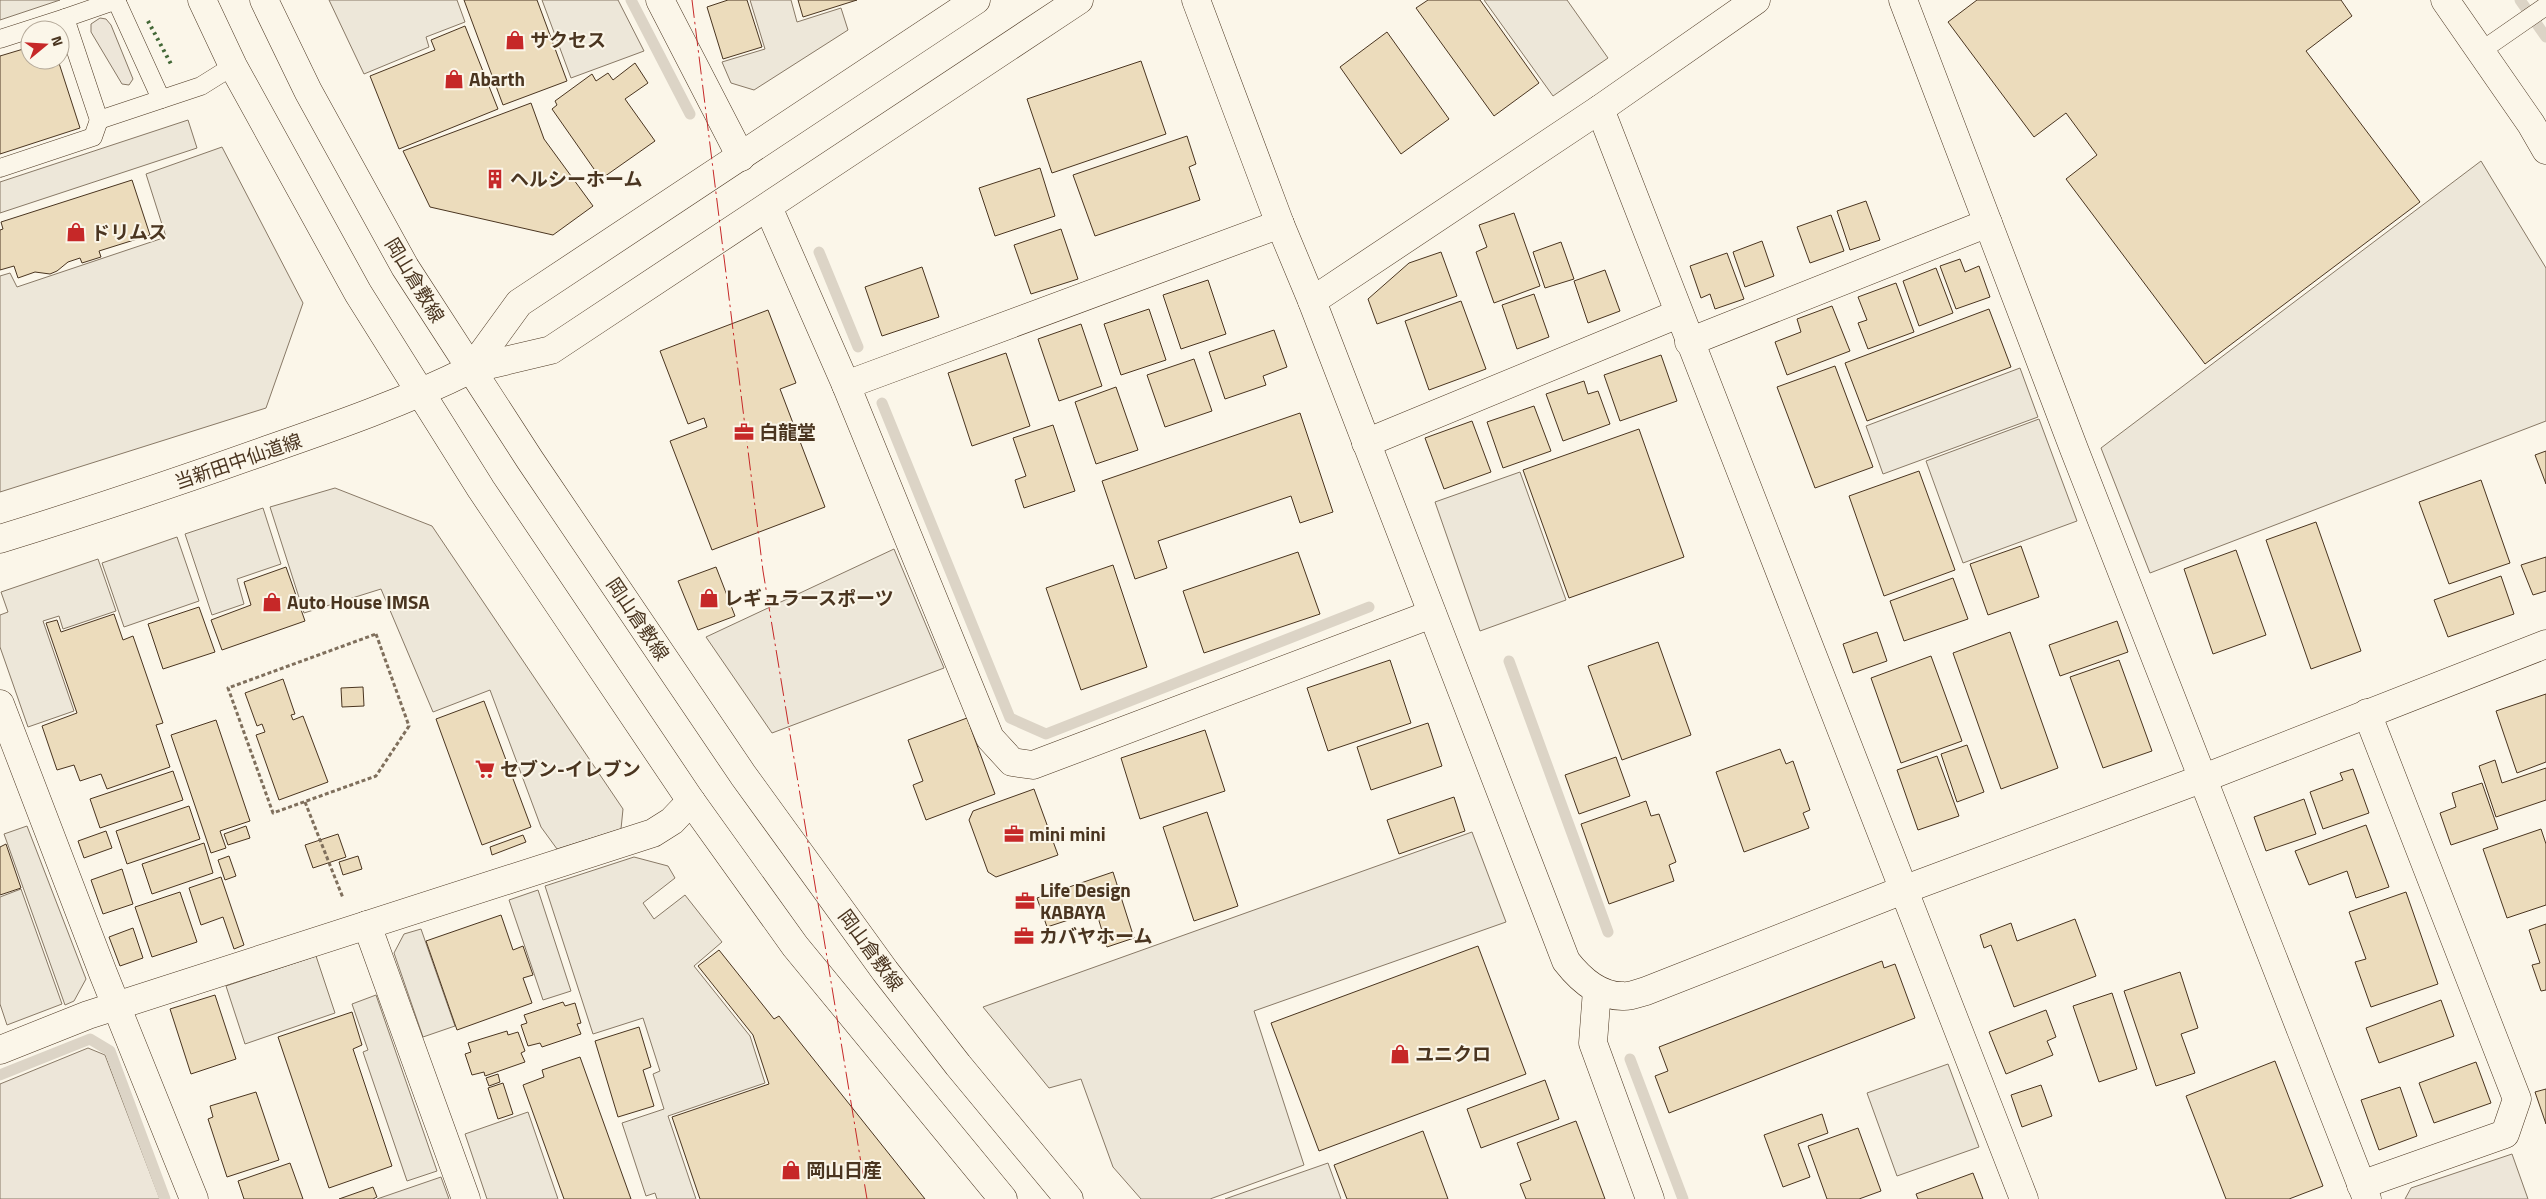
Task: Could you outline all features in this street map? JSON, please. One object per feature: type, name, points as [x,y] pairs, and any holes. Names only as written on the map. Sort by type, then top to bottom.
[{"type":"street","points":[[202,0],[233,66],[358,293],[481,489],[691,801],[795,946],[1003,1199]]},
{"type":"street","name":"岡山倉敷線","points":[[264,0],[308,91],[405,267],[530,460],[749,782],[885,971],[958,1065],[1069,1199]]},
{"type":"street","points":[[660,0],[741,157]]},
{"type":"street","points":[[471,369],[519,303],[976,0]]},
{"type":"street","points":[[471,369],[551,350],[1079,0]]},
{"type":"street","points":[[1196,0],[1280,224],[1312,302],[1566,961],[1580,979],[1597,990],[1622,996],[1646,991],[1903,890],[2204,778],[2546,644]]},
{"type":"street","points":[[1312,302],[1600,110],[1756,0]]},
{"type":"street","points":[[1903,0],[2364,1192],[2505,1134],[2517,1099],[2367,713]]},
{"type":"street","points":[[2445,0],[2531,124],[2546,150]]},
{"type":"street","points":[[1600,110],[2024,1199]]},
{"type":"street","points":[[768,207],[846,386],[990,738],[1012,762],[1033,765],[1432,614]]},
{"type":"street","points":[[1689,342],[1988,223]]},
{"type":"street","points":[[846,386],[1280,224]]},
{"type":"street","points":[[1366,443],[1678,314]]},
{"type":"street","name":"当新田中仙道線","points":[[0,539],[142,494],[421,394],[471,369]]},
{"type":"street","points":[[0,704],[194,1199]]},
{"type":"street","points":[[0,1050],[117,1005],[653,833],[672,821],[691,801]]},
{"type":"street","points":[[361,927],[466,1199]]},
{"type":"street","points":[[1597,990],[1593,1043],[1650,1199]]},
{"type":"lane","points":[[0,40],[117,0],[161,100]]},
{"type":"lane","points":[[2481,51],[2536,12]]},
{"type":"lane","points":[[0,168],[93,137],[100,120],[65,18]]},
{"type":"lane","points":[[100,120],[201,86],[233,66]]},
{"type":"path","points":[[376,634],[409,726],[376,776],[305,802],[273,813],[228,688],[376,634]]},
{"type":"path","points":[[305,802],[361,927]]},
{"type":"shaded area","points":[[0,0],[60,0],[0,20]]},
{"type":"shaded area","points":[[329,0],[457,0],[465,22],[426,37],[429,47],[364,74]]},
{"type":"shaded area","points":[[542,0],[618,0],[644,51],[571,78]]},
{"type":"shaded area","points":[[750,0],[791,0],[797,22],[841,8],[848,30],[754,90],[731,83],[722,62],[765,49]]},
{"type":"shaded area","points":[[1484,0],[1567,0],[1608,58],[1553,96]]},
{"type":"shaded area","points":[[100,18],[106,19],[111,25],[133,79],[129,85],[122,84],[91,32],[91,24]]},
{"type":"shaded area","points":[[188,120],[197,148],[0,213],[0,182]]},
{"type":"shaded area","points":[[222,147],[303,303],[266,408],[0,492],[0,276],[10,273],[17,287],[166,237],[146,174]]},
{"type":"shaded area","points":[[2481,161],[2546,268],[2546,421],[2150,573],[2101,448]]},
{"type":"shaded area","points":[[2020,368],[2038,417],[1883,474],[1866,426]]},
{"type":"shaded area","points":[[2039,419],[2077,521],[1963,563],[1926,461]]},
{"type":"shaded area","points":[[1520,472],[1566,600],[1480,631],[1435,502]]},
{"type":"shaded area","points":[[335,488],[432,526],[623,809],[621,829],[557,849],[541,827],[490,690],[433,712],[381,589],[304,613],[270,507]]},
{"type":"shaded area","points":[[263,508],[281,564],[237,579],[244,604],[212,615],[185,534]]},
{"type":"shaded area","points":[[177,537],[199,601],[124,627],[102,563]]},
{"type":"shaded area","points":[[894,549],[944,668],[772,733],[706,637]]},
{"type":"shaded area","points":[[98,559],[116,611],[63,629],[59,616],[43,621],[74,711],[28,727],[0,647],[0,615],[8,612],[1,592]]},
{"type":"shaded area","points":[[27,826],[86,979],[74,1001],[65,1005],[4,834]]},
{"type":"shaded area","points":[[1472,832],[1506,922],[1254,1011],[1304,1165],[1210,1199],[1141,1199],[1113,1167],[1081,1079],[1049,1088],[983,1007]]},
{"type":"shaded area","points":[[634,857],[668,866],[675,878],[643,903],[654,919],[685,895],[722,942],[694,966],[750,1036],[765,1083],[668,1116],[696,1199],[657,1199],[655,1193],[646,1196],[622,1123],[664,1109],[653,1074],[660,1071],[643,1018],[593,1034],[545,886]]},
{"type":"shaded area","points":[[21,889],[62,1004],[7,1025],[0,1004],[0,897]]},
{"type":"shaded area","points":[[538,890],[571,991],[543,1000],[509,900]]},
{"type":"shaded area","points":[[421,929],[455,1026],[423,1037],[394,953],[404,934]]},
{"type":"shaded area","points":[[316,956],[335,1013],[245,1044],[226,986]]},
{"type":"shaded area","points":[[376,995],[437,1171],[407,1181],[363,1052],[368,1050],[352,1004]]},
{"type":"shaded area","points":[[88,1048],[105,1055],[160,1199],[0,1199],[0,1084]]},
{"type":"shaded area","points":[[1948,1064],[1979,1147],[1897,1176],[1867,1093]]},
{"type":"shaded area","points":[[528,1112],[558,1199],[487,1199],[465,1134]]},
{"type":"shaded area","points":[[2512,1154],[2528,1199],[2405,1199],[2411,1188]]},
{"type":"shaded area","points":[[1328,1163],[1341,1199],[1225,1199]]},
{"type":"shaded area","points":[[441,1177],[449,1199],[377,1199]]},
{"type":"building","name":"サクセス","points":[[464,0],[537,0],[567,81],[503,105]]},
{"type":"building","points":[[728,0],[747,0],[762,47],[723,59],[707,7]]},
{"type":"building","points":[[798,0],[857,0],[803,17]]},
{"type":"building","points":[[1428,0],[1480,0],[1539,83],[1494,116],[1416,8]]},
{"type":"building","points":[[1977,0],[2341,0],[2352,16],[2306,51],[2420,202],[2205,364],[2066,179],[2097,155],[2066,113],[2034,137],[1948,22]]},
{"type":"building","points":[[465,26],[498,109],[399,149],[370,76],[435,50],[431,40]]},
{"type":"building","points":[[1387,32],[1449,119],[1401,154],[1340,67]]},
{"type":"building","points":[[20,50],[20,70],[61,70],[80,128],[0,154],[0,56]]},
{"type":"building","points":[[1141,61],[1166,134],[1052,173],[1027,99]]},
{"type":"building","points":[[635,63],[648,83],[625,99],[655,141],[601,179],[552,109],[557,105],[555,101],[592,74],[596,81],[608,73],[613,80]]},
{"type":"building","name":"ヘルシーホーム","points":[[531,103],[544,139],[593,206],[553,235],[430,207],[403,151]]},
{"type":"building","points":[[1187,136],[1196,164],[1189,167],[1200,200],[1095,236],[1073,175]]},
{"type":"building","points":[[1040,168],[1055,216],[995,236],[979,188]]},
{"type":"building","points":[[132,180],[150,235],[99,251],[101,257],[82,263],[80,258],[68,262],[50,274],[35,272],[18,278],[14,266],[0,270],[0,230],[3,229],[1,222]]},
{"type":"building","points":[[1866,201],[1880,240],[1850,250],[1837,211]]},
{"type":"building","points":[[1514,213],[1540,286],[1494,303],[1476,252],[1487,247],[1479,225]]},
{"type":"building","points":[[1831,215],[1844,251],[1810,263],[1797,227]]},
{"type":"building","points":[[1061,229],[1078,279],[1031,294],[1014,245]]},
{"type":"building","points":[[1762,241],[1774,276],[1745,287],[1733,252]]},
{"type":"building","points":[[1561,242],[1574,279],[1545,288],[1533,252]]},
{"type":"building","points":[[1441,252],[1457,296],[1377,324],[1368,299],[1409,263]]},
{"type":"building","points":[[1727,253],[1744,299],[1715,309],[1710,294],[1701,298],[1690,266]]},
{"type":"building","points":[[1960,259],[1965,272],[1979,266],[1990,297],[1956,309],[1940,266]]},
{"type":"building","points":[[922,267],[939,317],[882,336],[865,287]]},
{"type":"building","points":[[1936,268],[1953,313],[1919,326],[1903,281]]},
{"type":"building","points":[[1605,270],[1620,311],[1588,323],[1574,281]]},
{"type":"building","points":[[1208,280],[1226,334],[1181,349],[1163,295]]},
{"type":"building","points":[[1896,283],[1914,332],[1868,349],[1858,323],[1867,320],[1858,297]]},
{"type":"building","points":[[1534,294],[1549,337],[1517,349],[1502,305]]},
{"type":"building","points":[[1461,301],[1486,369],[1429,390],[1405,321]]},
{"type":"building","points":[[1832,306],[1850,351],[1787,375],[1775,342],[1801,332],[1797,319]]},
{"type":"building","points":[[1149,309],[1166,360],[1121,375],[1104,324]]},
{"type":"building","points":[[1989,309],[2011,367],[1867,421],[1845,363]]},
{"type":"building","points":[[768,310],[796,383],[780,389],[825,507],[712,550],[670,441],[707,427],[704,418],[688,424],[660,351]]},
{"type":"building","points":[[1081,324],[1102,386],[1059,401],[1038,339]]},
{"type":"building","points":[[1274,330],[1287,367],[1263,376],[1266,385],[1225,399],[1209,352]]},
{"type":"building","points":[[1006,353],[1030,426],[972,446],[948,373]]},
{"type":"building","points":[[1661,355],[1677,401],[1620,421],[1604,375]]},
{"type":"building","points":[[1194,359],[1212,411],[1165,427],[1147,375]]},
{"type":"building","points":[[1835,366],[1873,467],[1815,488],[1777,387]]},
{"type":"building","points":[[1584,381],[1588,394],[1598,391],[1610,424],[1563,441],[1546,394]]},
{"type":"building","points":[[1116,387],[1138,450],[1096,464],[1075,402]]},
{"type":"building","points":[[1534,406],[1551,451],[1503,468],[1487,422]]},
{"type":"building","points":[[1300,413],[1333,512],[1300,523],[1291,496],[1158,541],[1167,568],[1135,579],[1102,481]]},
{"type":"building","points":[[1472,421],[1491,472],[1444,489],[1425,438]]},
{"type":"building","points":[[1053,425],[1075,491],[1024,508],[1015,480],[1026,476],[1013,438]]},
{"type":"building","points":[[1639,429],[1684,557],[1569,598],[1523,470]]},
{"type":"building","points":[[2546,451],[2546,484],[2535,455]]},
{"type":"building","points":[[1919,471],[1955,570],[1884,596],[1849,496]]},
{"type":"building","points":[[2481,480],[2510,563],[2449,584],[2419,502]]},
{"type":"building","points":[[2316,522],[2361,651],[2311,669],[2266,540]]},
{"type":"building","points":[[2021,546],[2039,597],[1988,615],[1970,564]]},
{"type":"building","points":[[2236,550],[2266,635],[2213,654],[2184,569]]},
{"type":"building","points":[[1298,552],[1320,614],[1204,653],[1183,591]]},
{"type":"building","points":[[2546,557],[2546,591],[2533,595],[2521,565]]},
{"type":"building","points":[[1113,565],[1147,667],[1081,690],[1046,588]]},
{"type":"building","points":[[286,567],[305,621],[222,650],[211,620],[251,605],[244,582]]},
{"type":"building","points":[[716,567],[735,616],[698,630],[678,581]]},
{"type":"building","points":[[2501,576],[2514,614],[2448,637],[2434,600]]},
{"type":"building","points":[[1953,578],[1968,619],[1904,641],[1890,601]]},
{"type":"building","points":[[199,607],[215,652],[163,669],[148,624]]},
{"type":"building","points":[[114,614],[123,640],[133,636],[163,723],[156,725],[170,767],[107,789],[101,774],[80,781],[74,765],[57,770],[42,726],[77,713],[46,623],[57,620],[61,632]]},
{"type":"building","points":[[2117,621],[2128,652],[2060,676],[2049,645]]},
{"type":"building","points":[[1877,632],[1887,661],[1853,673],[1843,644]]},
{"type":"building","points":[[2010,632],[2058,768],[2001,789],[1953,653]]},
{"type":"building","points":[[1658,642],[1691,735],[1622,760],[1588,666]]},
{"type":"building","points":[[1931,656],[1962,741],[1901,763],[1871,678]]},
{"type":"building","points":[[1390,660],[1411,723],[1328,751],[1307,688]]},
{"type":"building","points":[[2119,660],[2152,751],[2103,768],[2070,677]]},
{"type":"building","points":[[283,679],[295,714],[291,715],[293,720],[303,716],[328,782],[279,800],[256,735],[265,732],[262,724],[257,726],[245,693]]},
{"type":"building","points":[[363,687],[364,706],[342,707],[341,688]]},
{"type":"building","points":[[2546,694],[2546,762],[2517,773],[2496,711]]},
{"type":"building","points":[[484,701],[531,827],[482,845],[436,719]]},
{"type":"building","points":[[967,718],[995,794],[926,820],[913,785],[923,781],[908,740]]},
{"type":"building","points":[[216,720],[250,821],[220,831],[226,848],[211,853],[171,735]]},
{"type":"building","points":[[1428,723],[1442,766],[1371,790],[1357,747]]},
{"type":"building","points":[[1205,730],[1225,791],[1140,819],[1121,758]]},
{"type":"building","points":[[1967,745],[1984,792],[1957,802],[1941,754]]},
{"type":"building","points":[[1780,749],[1786,764],[1793,761],[1810,810],[1803,813],[1809,828],[1744,852],[1716,772]]},
{"type":"building","points":[[1937,756],[1959,816],[1918,830],[1897,770]]},
{"type":"building","points":[[1616,757],[1630,796],[1579,814],[1565,775]]},
{"type":"building","points":[[2495,760],[2502,783],[2546,768],[2546,800],[2496,817],[2479,766]]},
{"type":"building","points":[[2353,769],[2369,813],[2323,829],[2310,792],[2343,780],[2340,773]]},
{"type":"building","points":[[173,771],[183,800],[100,828],[90,799]]},
{"type":"building","points":[[2482,783],[2498,829],[2451,845],[2440,813],[2456,807],[2452,793]]},
{"type":"building","points":[[1034,789],[1058,855],[996,877],[988,872],[969,820],[973,811]]},
{"type":"building","points":[[1454,797],[1465,831],[1399,854],[1387,820]]},
{"type":"building","points":[[2304,799],[2316,834],[2266,851],[2254,817]]},
{"type":"building","points":[[1646,801],[1651,816],[1659,814],[1676,862],[1669,865],[1674,881],[1609,904],[1581,824]]},
{"type":"building","points":[[189,806],[200,839],[127,864],[116,831]]},
{"type":"building","points":[[1207,812],[1238,906],[1194,921],[1163,827]]},
{"type":"building","points":[[2366,825],[2389,887],[2356,898],[2347,871],[2309,885],[2295,851]]},
{"type":"building","points":[[246,826],[250,838],[228,845],[224,834]]},
{"type":"building","points":[[2541,829],[2546,844],[2546,905],[2507,918],[2483,849]]},
{"type":"building","points":[[106,831],[112,848],[84,858],[78,841]]},
{"type":"building","points":[[338,834],[346,857],[313,868],[305,845]]},
{"type":"building","points":[[523,835],[526,842],[492,855],[490,847]]},
{"type":"building","points":[[204,843],[213,873],[152,894],[142,864]]},
{"type":"building","points":[[6,844],[21,888],[0,895],[0,847]]},
{"type":"building","points":[[229,856],[236,876],[225,880],[218,860]]},
{"type":"building","points":[[358,856],[362,869],[343,875],[339,862]]},
{"type":"building","points":[[122,869],[133,904],[103,914],[91,880]]},
{"type":"building","points":[[1113,872],[1134,938],[1107,947],[1096,911],[1047,927],[1037,898]]},
{"type":"building","points":[[221,877],[244,945],[234,949],[223,917],[201,925],[189,888]]},
{"type":"building","points":[[180,892],[197,942],[152,957],[135,907]]},
{"type":"building","points":[[2406,892],[2438,984],[2371,1007],[2355,962],[2366,959],[2349,912]]},
{"type":"building","points":[[501,915],[513,950],[523,946],[533,975],[523,978],[532,1003],[457,1030],[426,941]]},
{"type":"building","points":[[2075,919],[2096,976],[2014,1007],[1991,945],[1984,948],[1980,935],[2011,923],[2017,941]]},
{"type":"building","points":[[2546,924],[2546,990],[2541,991],[2532,965],[2540,963],[2529,930]]},
{"type":"building","points":[[133,928],[143,958],[120,966],[109,937]]},
{"type":"building","points":[[1478,946],[1526,1074],[1319,1151],[1271,1023]]},
{"type":"building","points":[[719,950],[774,1019],[779,1016],[925,1199],[700,1199],[672,1117],[769,1084],[753,1035],[698,966]]},
{"type":"building","points":[[1882,961],[1884,968],[1895,964],[1915,1018],[1669,1113],[1655,1076],[1668,1071],[1659,1047]]},
{"type":"building","points":[[2180,972],[2198,1028],[2181,1034],[2195,1073],[2156,1086],[2124,991]]},
{"type":"building","points":[[2112,993],[2137,1069],[2099,1082],[2073,1006]]},
{"type":"building","points":[[215,995],[236,1059],[191,1074],[170,1009]]},
{"type":"building","points":[[2441,1000],[2454,1036],[2379,1063],[2366,1028]]},
{"type":"building","points":[[563,1002],[565,1006],[575,1003],[581,1023],[577,1024],[581,1034],[542,1047],[540,1043],[528,1046],[521,1025],[527,1023],[524,1015]]},
{"type":"building","points":[[2046,1010],[2056,1037],[2047,1041],[2053,1055],[2006,1074],[1989,1032]]},
{"type":"building","points":[[352,1012],[362,1045],[353,1049],[392,1166],[329,1188],[278,1037]]},
{"type":"building","points":[[639,1027],[651,1067],[643,1070],[654,1106],[618,1117],[595,1041]]},
{"type":"building","points":[[507,1031],[508,1035],[518,1032],[525,1051],[521,1053],[525,1062],[485,1076],[484,1072],[472,1075],[465,1054],[471,1052],[468,1043]]},
{"type":"building","points":[[580,1057],[631,1199],[564,1199],[523,1085],[544,1077],[542,1070]]},
{"type":"building","points":[[2275,1061],[2323,1186],[2289,1199],[2226,1199],[2186,1096]]},
{"type":"building","points":[[2476,1062],[2491,1103],[2434,1123],[2419,1083]]},
{"type":"building","points":[[498,1074],[500,1082],[489,1086],[486,1078]]},
{"type":"building","points":[[1545,1080],[1559,1119],[1481,1148],[1467,1109]]},
{"type":"building","points":[[503,1083],[513,1114],[498,1119],[488,1088]]},
{"type":"building","points":[[2041,1085],[2052,1116],[2022,1127],[2011,1095]]},
{"type":"building","points":[[2400,1087],[2417,1136],[2379,1150],[2361,1100]]},
{"type":"building","points":[[2546,1089],[2546,1124],[2535,1092]]},
{"type":"building","points":[[256,1092],[279,1160],[227,1177],[208,1119],[213,1117],[210,1106]]},
{"type":"building","points":[[1822,1114],[1828,1133],[1798,1144],[1810,1177],[1783,1187],[1764,1135]]},
{"type":"building","points":[[1576,1121],[1605,1199],[1526,1199],[1520,1184],[1531,1180],[1517,1143]]},
{"type":"building","points":[[1858,1128],[1881,1191],[1859,1199],[1827,1199],[1808,1146]]},
{"type":"building","points":[[1423,1131],[1448,1199],[1347,1199],[1334,1165]]},
{"type":"building","points":[[290,1163],[303,1199],[244,1199],[238,1181]]},
{"type":"building","points":[[1973,1173],[1983,1199],[1918,1199],[1916,1194]]},
{"type":"building","points":[[373,1187],[377,1197],[373,1199],[339,1199]]},
{"type":"waterway","points":[[631,0],[690,114]]},
{"type":"waterway","points":[[2520,0],[2546,37]]},
{"type":"waterway","points":[[819,252],[858,347]]},
{"type":"waterway","points":[[882,403],[1010,718],[1046,734],[1369,607]]},
{"type":"waterway","points":[[1509,661],[1608,932]]},
{"type":"waterway","points":[[0,1075],[90,1039],[110,1051],[165,1199]]},
{"type":"waterway","points":[[1630,1059],[1683,1199]]},
{"type":"hedge","points":[[148,21],[171,64]]},
{"type":"power","points":[[692,0],[763,571],[867,1199]]},
{"type":"place","name":"サクセス","points":[[515,40]]},
{"type":"place","name":"Abarth","points":[[454,79]]},
{"type":"place","name":"ヘルシーホーム","points":[[495,179]]},
{"type":"place","name":"ドリムス","points":[[76,232]]},
{"type":"place","name":"白龍堂","points":[[744,432]]},
{"type":"place","name":"レギュラースポーツ","points":[[709,598]]},
{"type":"place","name":"Auto House IMSA","points":[[272,602]]},
{"type":"place","name":"セブン-イレブン","points":[[485,769]]},
{"type":"place","name":"mini mini","points":[[1014,834]]},
{"type":"place","name":"Life Design KABAYA","points":[[1025,901]]},
{"type":"place","name":"カバヤホーム","points":[[1024,936]]},
{"type":"place","name":"ユニクロ","points":[[1400,1054]]},
{"type":"place","name":"岡山日産","points":[[791,1170]]}]
